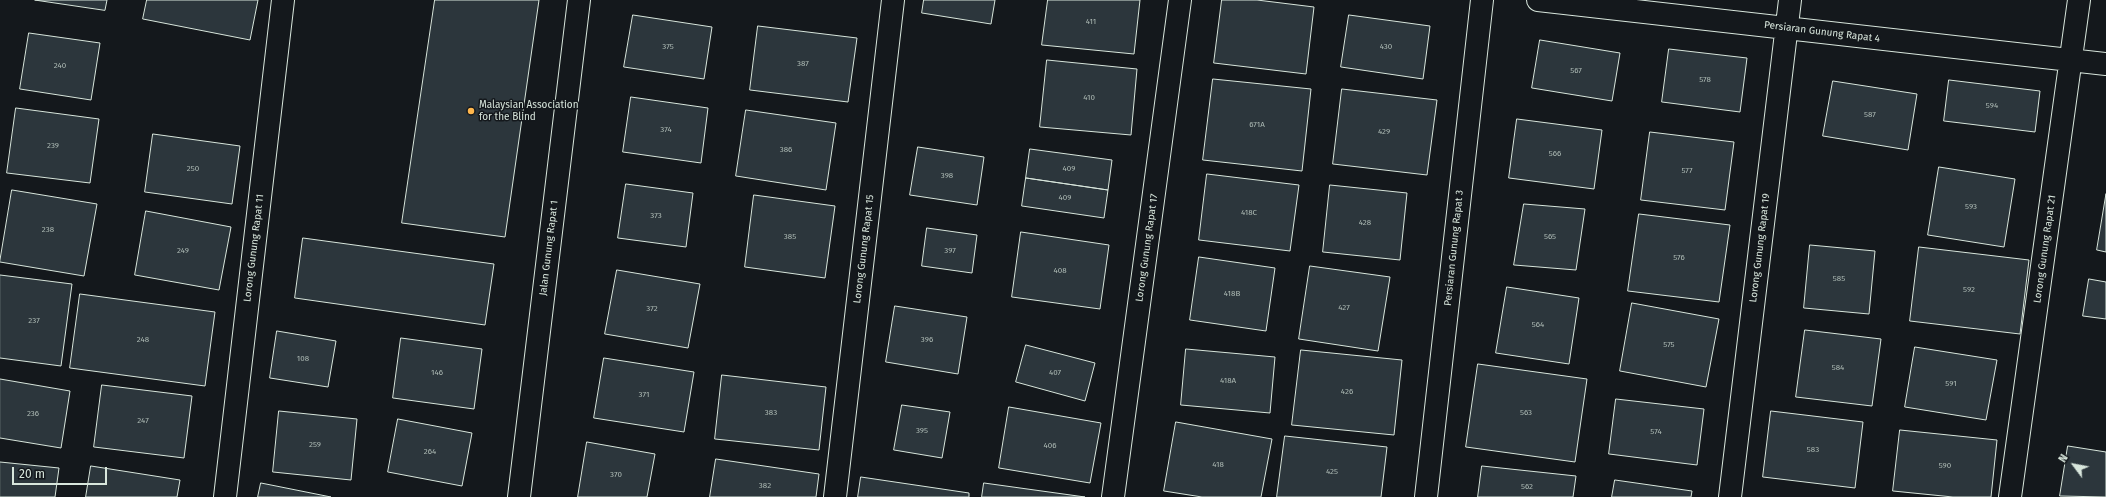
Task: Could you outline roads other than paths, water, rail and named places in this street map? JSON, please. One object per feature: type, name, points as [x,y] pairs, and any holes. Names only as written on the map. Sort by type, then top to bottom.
[{"type":"street","name":"Lorong Gunung Rapat 11","points":[[225,497],[283,0]]},
{"type":"street","name":"Jalan Gunung Rapat 1","points":[[519,497],[579,0]]},
{"type":"street","name":"Lorong Gunung Rapat 15","points":[[836,497],[893,0]]},
{"type":"street","name":"Lorong Gunung Rapat 17","points":[[1113,497],[1180,0]]},
{"type":"street","name":"Persiaran Gunung Rapat 3","points":[[1426,497],[1482,0]]},
{"type":"street","name":"Persiaran Gunung Rapat 4","points":[[1538,0],[2106,64]]},
{"type":"street","name":"Lorong Gunung Rapat 19","points":[[1730,497],[1790,0]]},
{"type":"street","name":"Lorong Gunung Rapat 21","points":[[2010,497],[2079,0]]},
{"type":"place","name":"Malaysian Association for the Blind","points":[[471,111]]}]
